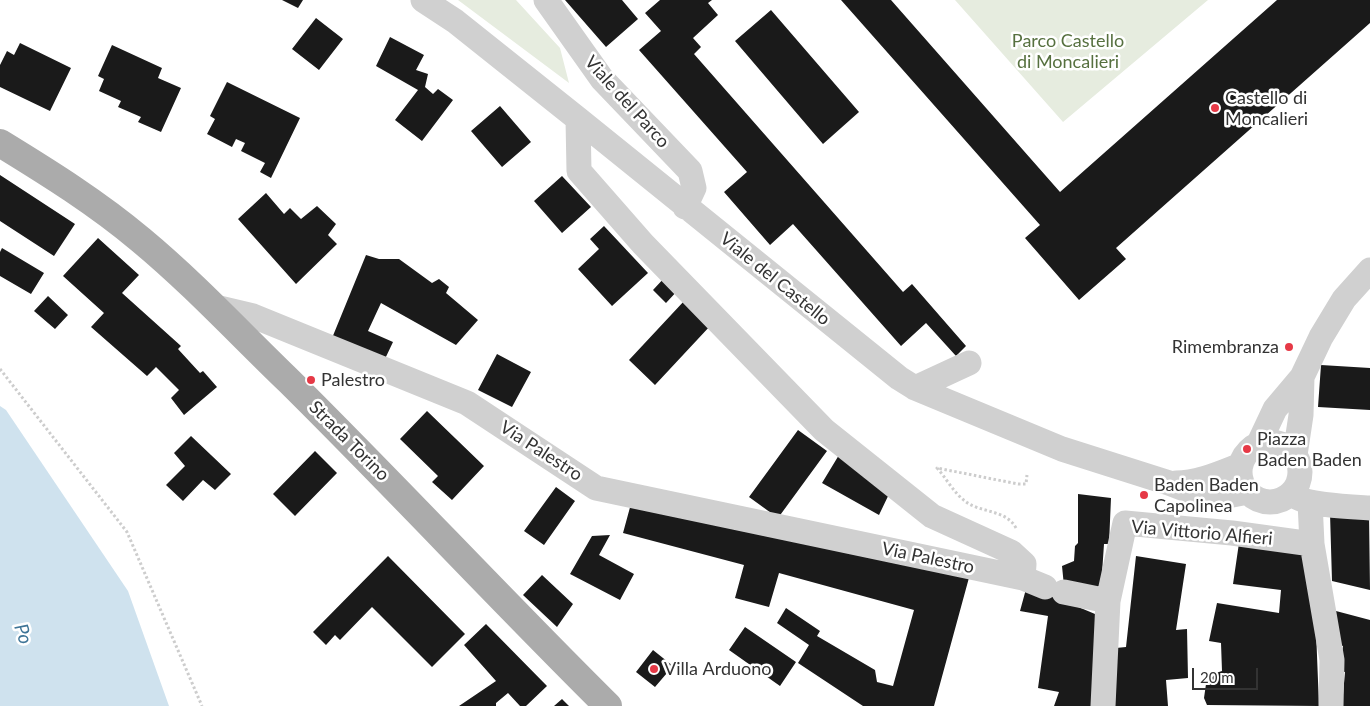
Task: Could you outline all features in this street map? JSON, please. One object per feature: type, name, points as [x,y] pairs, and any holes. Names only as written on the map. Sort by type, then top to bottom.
[{"type":"main road","name":"Strada Torino","points":[[0,143],[62,180],[103,210],[142,241],[215,307],[378,469],[526,624],[608,706]]},
{"type":"street","name":"Viale del Castello","points":[[423,0],[455,22],[899,378],[915,388],[1062,449],[1195,493],[1222,497],[1248,492]]},
{"type":"street","name":"Viale del Parco","points":[[546,0],[602,79],[690,172],[694,188],[685,207]]},
{"type":"street","name":"Via Palestro","points":[[578,119],[579,171],[642,244],[824,430],[932,516],[1011,552]]},
{"type":"street","points":[[1260,444],[1275,409],[1302,377],[1321,337],[1344,299],[1370,270]]},
{"type":"street","name":"Via Palestro","points":[[215,307],[253,316],[467,403],[596,488],[1108,601]]},
{"type":"street","points":[[915,388],[969,362]]},
{"type":"street","points":[[1295,455],[1301,416],[1302,377]]},
{"type":"street","points":[[1331,706],[1332,660],[1312,544],[1301,497],[1300,464],[1288,448],[1279,443],[1260,444],[1251,448],[1241,465],[1240,476],[1248,492],[1265,502],[1301,497],[1370,508]]},
{"type":"street","name":"Viale del Castello","points":[[1169,483],[1187,483],[1241,465]]},
{"type":"street","name":"Via Vittorio Alfieri","points":[[1104,706],[1108,601],[1125,523],[1232,533],[1312,544]]},
{"type":"street","points":[[1011,552],[1044,586]]},
{"type":"path","points":[[0,368],[127,532],[202,706]]},
{"type":"path","points":[[1011,552],[1022,542],[1013,522],[1000,514],[965,502],[937,468],[1018,484],[1026,484],[1027,475]]},
{"type":"green space","points":[[458,0],[516,0],[560,48],[569,83]]},
{"type":"green space","name":"Parco Castello di Moncalieri","points":[[955,0],[1208,0],[1063,122]]},
{"type":"water","name":"Po","points":[[0,406],[6,410],[128,591],[169,706],[0,706]]},
{"type":"building","points":[[282,0],[303,0],[298,8]]},
{"type":"building","points":[[565,0],[622,0],[638,19],[606,47]]},
{"type":"building","points":[[660,0],[712,0],[708,3],[718,15],[693,38],[701,47],[694,54],[903,292],[912,284],[966,346],[956,356],[926,323],[901,346],[793,224],[770,245],[724,192],[747,172],[639,50],[661,31],[645,13]]},
{"type":"building","name":"Castello di Moncalieri","points":[[841,0],[891,0],[1060,192],[1277,0],[1370,0],[1370,23],[1116,248],[1126,259],[1079,300],[1025,238],[1040,225]]},
{"type":"building","points":[[771,10],[859,112],[823,144],[735,41]]},
{"type":"building","points":[[316,18],[343,39],[319,70],[292,49]]},
{"type":"building","points":[[390,37],[424,55],[416,70],[428,74],[425,87],[433,94],[438,89],[453,100],[422,141],[395,120],[418,90],[376,66]]},
{"type":"building","points":[[20,43],[71,68],[50,111],[0,87],[0,65],[7,51],[14,55]]},
{"type":"building","points":[[112,45],[162,68],[158,78],[181,88],[161,132],[138,122],[141,117],[118,107],[121,101],[99,91],[104,79],[98,76]]},
{"type":"building","points":[[227,82],[300,118],[271,178],[260,172],[265,163],[241,151],[245,143],[236,139],[232,147],[207,134],[215,119],[210,116]]},
{"type":"building","points":[[500,106],[531,142],[502,167],[471,131]]},
{"type":"building","points":[[0,175],[75,224],[54,256],[0,221]]},
{"type":"building","points":[[562,176],[591,207],[562,233],[534,201]]},
{"type":"building","points":[[266,193],[284,214],[290,208],[301,219],[317,206],[336,224],[328,235],[337,244],[296,284],[238,219]]},
{"type":"building","points":[[604,226],[648,273],[612,306],[578,269],[599,249],[590,239]]},
{"type":"building","points":[[98,238],[139,275],[122,293],[181,346],[178,349],[200,373],[203,371],[217,387],[184,415],[171,398],[179,390],[156,367],[147,376],[91,327],[104,313],[63,276]]},
{"type":"building","points":[[2,248],[44,273],[31,294],[0,276],[0,252]]},
{"type":"building","points":[[366,255],[379,259],[399,259],[432,283],[439,279],[449,287],[446,293],[478,320],[456,345],[381,303],[368,331],[393,342],[384,361],[330,343]]},
{"type":"building","points":[[666,276],[679,289],[666,303],[653,290]]},
{"type":"building","points":[[48,296],[68,315],[55,329],[34,311]]},
{"type":"building","points":[[685,300],[711,325],[655,385],[629,360]]},
{"type":"building","points":[[497,354],[531,372],[512,407],[478,390]]},
{"type":"building","points":[[1321,365],[1370,368],[1370,410],[1318,407]]},
{"type":"building","points":[[427,411],[484,466],[452,500],[432,482],[438,476],[400,439]]},
{"type":"building","points":[[798,430],[827,451],[778,518],[749,497]]},
{"type":"building","points":[[191,436],[231,474],[215,490],[203,480],[183,501],[166,485],[185,466],[174,453]]},
{"type":"building","points":[[842,450],[890,492],[879,515],[822,483]]},
{"type":"building","points":[[315,451],[337,473],[295,516],[273,494]]},
{"type":"building","points":[[556,487],[575,501],[544,545],[524,531]]},
{"type":"building","points":[[1078,494],[1111,498],[1109,544],[1104,544],[1101,588],[1064,601],[1095,614],[1095,706],[1054,706],[1059,692],[1038,688],[1048,616],[1020,611],[1026,589],[1064,586],[1062,566],[1074,561],[1075,546],[1078,543]]},
{"type":"building","points":[[632,500],[970,574],[934,706],[863,706],[798,663],[809,645],[777,623],[786,608],[820,631],[817,636],[875,670],[877,682],[893,686],[914,610],[779,573],[769,607],[735,598],[744,565],[623,533]]},
{"type":"building","points":[[1330,513],[1369,514],[1370,590],[1332,581]]},
{"type":"building","points":[[610,535],[599,555],[634,574],[620,600],[570,574],[592,536]]},
{"type":"building","points":[[1239,543],[1313,555],[1319,706],[1207,705],[1204,698],[1206,684],[1216,673],[1222,671],[1221,643],[1209,641],[1217,603],[1279,613],[1281,590],[1233,584]]},
{"type":"building","points":[[388,556],[465,634],[432,667],[372,607],[340,640],[335,635],[326,645],[313,632]]},
{"type":"building","points":[[1136,556],[1186,564],[1176,630],[1187,629],[1188,678],[1166,680],[1168,706],[1115,706],[1116,648],[1126,647]]},
{"type":"building","points":[[542,575],[573,604],[557,627],[523,595]]},
{"type":"building","points":[[1336,611],[1370,620],[1370,706],[1342,706],[1345,672],[1339,671],[1343,646],[1333,644]]},
{"type":"building","points":[[486,624],[547,686],[526,706],[520,706],[508,693],[496,703],[496,706],[459,706],[496,681],[464,645]]},
{"type":"building","points":[[745,627],[796,662],[780,686],[729,650]]},
{"type":"building","name":"Villa Arduono","points":[[653,650],[673,666],[655,687],[636,672]]},
{"type":"building","points":[[562,699],[569,706],[554,706]]},
{"type":"place","name":"Castello di Moncalieri","points":[[1215,108]]},
{"type":"place","name":"Rimembranza","points":[[1289,347]]},
{"type":"place","name":"Palestro","points":[[311,380]]},
{"type":"place","name":"Piazza Baden Baden","points":[[1247,449]]},
{"type":"place","name":"Baden Baden Capolinea","points":[[1144,495]]},
{"type":"place","name":"Villa Arduono","points":[[654,669]]}]
